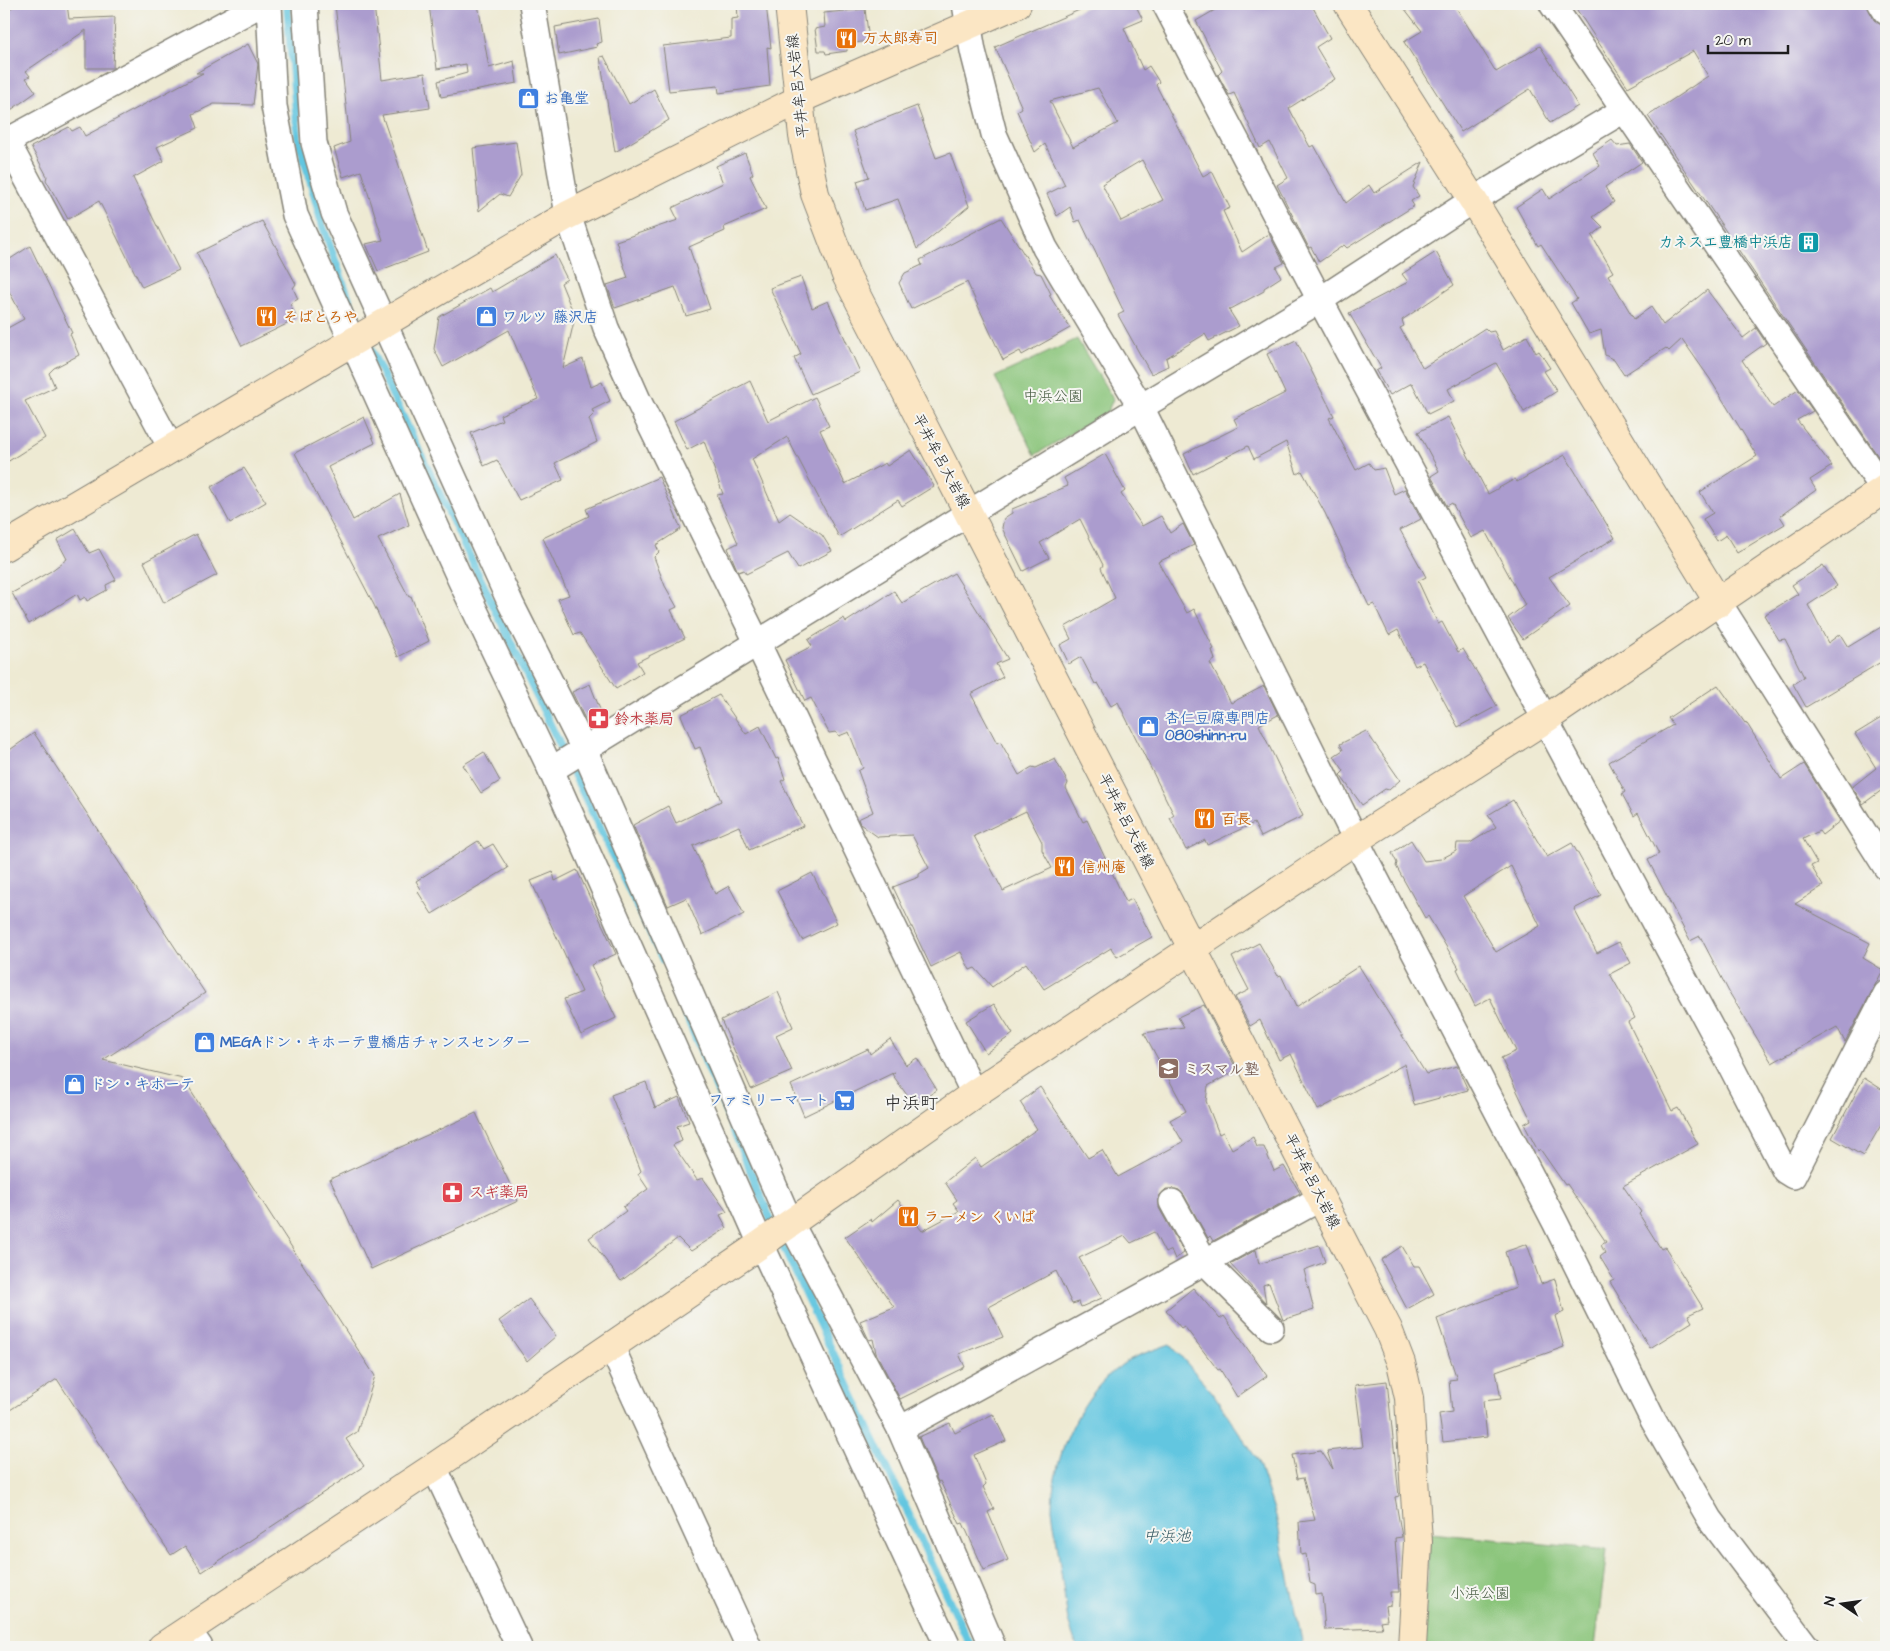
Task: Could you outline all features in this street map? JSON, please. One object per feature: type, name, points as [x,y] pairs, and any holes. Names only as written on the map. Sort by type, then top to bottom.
[{"type":"street","points":[[171,448],[5,138],[261,4]]},
{"type":"street","points":[[269,4],[274,106],[294,215],[460,579],[551,770],[761,1244],[948,1647]]},
{"type":"street","points":[[305,4],[314,144],[334,213],[511,604],[584,749],[790,1222],[900,1429],[993,1647]]},
{"type":"street","points":[[532,4],[568,215],[606,328],[638,400],[757,642],[974,1094]]},
{"type":"street","name":"平井牟呂大岩線","points":[[789,4],[803,136],[815,194],[846,275],[1388,1329],[1402,1363],[1409,1398],[1418,1542],[1412,1647]]},
{"type":"street","points":[[4,547],[382,322],[568,215],[966,14],[1017,4]]},
{"type":"street","points":[[1165,4],[1320,300],[1720,1045],[1785,1171],[1793,1176],[1886,994]]},
{"type":"street","points":[[1348,4],[1473,200],[1719,603],[1886,867]]},
{"type":"street","points":[[162,1647],[194,1639],[434,1467],[761,1244],[974,1094],[1357,838],[1544,720],[1886,490],[1552,4]]},
{"type":"street","points":[[1881,4],[1886,12]]},
{"type":"street","points":[[966,14],[994,134],[1041,239],[1141,406],[1357,838],[1364,856],[1555,1222],[1653,1420],[1710,1519],[1807,1647]]},
{"type":"street","points":[[551,770],[1141,406],[1320,300],[1473,200],[1624,110]]},
{"type":"street","points":[[900,1429],[1321,1198]]},
{"type":"street","points":[[1172,1202],[1205,1262],[1271,1328]]},
{"type":"street","points":[[611,1346],[749,1647]]},
{"type":"street","points":[[434,1467],[519,1647]]},
{"type":"green space","name":"中浜公園","points":[[1077,339],[1113,399],[1108,411],[1035,455],[995,377]]},
{"type":"green space","name":"小浜公園","points":[[1430,1533],[1607,1550],[1595,1647],[1422,1647]]},
{"type":"water","name":"中浜池","points":[[1170,1344],[1213,1393],[1258,1461],[1276,1516],[1302,1641],[1301,1647],[1077,1647],[1068,1621],[1052,1509],[1053,1488],[1064,1445],[1085,1404],[1098,1386],[1131,1359]]},
{"type":"building","points":[[17,4],[67,4],[69,19],[115,17],[113,68],[86,68],[86,30],[26,71],[30,76],[26,78],[36,92],[4,115],[4,13]]},
{"type":"building","points":[[335,4],[374,4],[382,80],[425,73],[430,108],[382,115],[428,252],[378,271],[366,244],[383,240],[361,171],[343,177],[334,148],[350,142]]},
{"type":"building","points":[[429,4],[478,4],[489,68],[514,61],[517,83],[441,97],[438,81],[467,73],[466,64],[437,69]]},
{"type":"building","points":[[737,4],[766,4],[771,48],[767,47],[770,86],[719,93],[718,86],[669,91],[663,46],[731,38],[731,19],[738,18]]},
{"type":"building","points":[[1093,4],[1135,4],[1143,20],[1124,28],[1143,70],[1149,66],[1159,82],[1156,85],[1203,176],[1212,171],[1230,208],[1223,211],[1242,252],[1269,234],[1284,263],[1276,267],[1281,277],[1264,288],[1264,291],[1229,310],[1239,326],[1209,341],[1205,334],[1166,358],[1168,366],[1151,374],[1118,315],[1124,312],[1080,220],[1075,222],[1070,207],[1057,216],[1047,194],[1065,185],[1045,144],[1035,152],[1017,111],[1022,108],[995,47]],"holes":[[[1098,88],[1118,123],[1073,147],[1050,101]],[[1142,160],[1163,200],[1121,221],[1102,184]]]},
{"type":"building","points":[[1225,4],[1311,4],[1330,38],[1316,47],[1335,79],[1289,108],[1310,147],[1314,145],[1346,203],[1369,185],[1374,193],[1423,162],[1413,187],[1419,196],[1411,201],[1414,206],[1347,248],[1344,245],[1319,262],[1311,247],[1309,248],[1277,185],[1288,178],[1270,142],[1260,148],[1234,93],[1229,95],[1218,75],[1222,71],[1196,21]]},
{"type":"building","points":[[1401,4],[1454,4],[1496,72],[1540,46],[1578,106],[1550,123],[1530,89],[1461,132],[1404,42],[1422,31]]},
{"type":"building","name":"カネスエ豊橋中浜店","points":[[1573,4],[1867,4],[1874,20],[1886,26],[1886,468],[1648,116],[1708,76],[1693,51],[1628,87]]},
{"type":"building","points":[[865,9],[869,41],[847,44],[847,51],[826,54],[825,51],[818,51],[815,29],[825,27],[824,13]]},
{"type":"building","points":[[599,19],[602,42],[596,44],[597,47],[559,55],[555,27]]},
{"type":"building","points":[[248,44],[258,64],[253,105],[214,104],[193,114],[198,128],[157,147],[164,161],[133,178],[179,270],[142,287],[99,201],[68,219],[46,180],[47,176],[31,147],[69,127],[72,131],[80,127],[85,136],[203,73],[196,73]]},
{"type":"building","points":[[604,56],[629,104],[654,89],[669,120],[615,152],[600,57]]},
{"type":"building","points":[[917,106],[936,158],[950,153],[969,206],[917,249],[898,199],[865,210],[857,181],[869,177],[853,131]]},
{"type":"building","points":[[1612,140],[1617,146],[1630,144],[1642,162],[1605,187],[1614,202],[1593,217],[1603,227],[1592,236],[1613,272],[1608,275],[1634,319],[1651,307],[1663,325],[1707,290],[1743,338],[1756,328],[1766,343],[1742,360],[1773,407],[1798,390],[1813,411],[1797,420],[1832,466],[1810,480],[1816,490],[1780,516],[1785,524],[1737,553],[1726,535],[1717,541],[1703,519],[1713,513],[1700,492],[1757,456],[1710,379],[1682,339],[1669,351],[1666,348],[1624,375],[1614,360],[1605,355],[1601,330],[1589,334],[1571,303],[1577,299],[1541,244],[1538,246],[1516,207],[1543,189],[1549,199],[1600,166],[1593,153]]},
{"type":"building","points":[[516,142],[521,175],[508,197],[500,194],[479,211],[473,148]]},
{"type":"building","points":[[745,153],[753,174],[750,176],[766,209],[724,227],[725,231],[689,247],[710,309],[686,316],[675,287],[615,308],[607,285],[628,278],[616,241],[678,220],[672,208],[723,183],[716,166]]},
{"type":"building","points":[[1001,218],[1036,273],[1041,274],[1051,294],[1049,295],[1070,328],[1022,355],[1020,351],[1003,360],[967,282],[911,309],[899,283],[905,273],[922,265],[920,260]]},
{"type":"building","points":[[262,221],[296,284],[293,288],[298,299],[290,304],[297,319],[242,346],[197,253]]},
{"type":"building","points":[[30,246],[72,333],[70,334],[79,355],[54,368],[49,373],[55,387],[25,401],[45,438],[4,464],[4,330],[24,319],[4,282],[4,263]]},
{"type":"building","points":[[1436,252],[1454,285],[1402,320],[1404,326],[1400,328],[1423,368],[1485,328],[1489,332],[1494,331],[1503,350],[1527,336],[1536,353],[1539,351],[1550,368],[1544,371],[1557,391],[1524,412],[1496,363],[1448,389],[1454,401],[1428,414],[1412,383],[1390,395],[1376,371],[1381,368],[1349,313],[1408,282],[1402,274]]},
{"type":"building","points":[[555,255],[567,279],[561,283],[575,317],[563,368],[583,359],[591,387],[602,382],[610,401],[592,410],[594,414],[589,419],[597,442],[555,463],[563,480],[519,500],[497,460],[484,466],[471,433],[502,420],[500,415],[538,399],[509,330],[443,367],[434,349],[439,317],[490,288],[492,292]]},
{"type":"building","points":[[801,277],[812,308],[828,301],[860,372],[811,394],[794,358],[801,354],[770,288]]},
{"type":"building","points":[[1296,340],[1334,416],[1329,418],[1356,470],[1369,463],[1374,470],[1384,468],[1394,494],[1405,489],[1421,519],[1400,530],[1426,577],[1418,581],[1438,624],[1442,622],[1458,652],[1463,649],[1497,706],[1458,727],[1423,662],[1415,666],[1398,630],[1389,635],[1374,604],[1369,606],[1325,513],[1302,471],[1297,474],[1286,442],[1254,459],[1248,446],[1193,474],[1184,454],[1238,427],[1234,419],[1285,393],[1267,354]]},
{"type":"building","points":[[750,381],[768,421],[815,397],[829,426],[820,430],[845,484],[885,463],[887,466],[911,450],[934,486],[902,506],[898,500],[839,537],[787,437],[752,459],[779,521],[790,513],[822,535],[832,551],[798,569],[788,553],[746,574],[744,570],[738,572],[728,548],[738,543],[717,495],[723,494],[704,441],[687,450],[674,421]]},
{"type":"building","points":[[364,417],[375,443],[328,467],[353,520],[400,494],[409,525],[378,539],[409,597],[411,596],[429,641],[398,657],[374,605],[295,453]]},
{"type":"building","points":[[1448,417],[1488,494],[1515,479],[1517,482],[1565,455],[1615,538],[1549,577],[1570,606],[1523,639],[1508,618],[1525,605],[1485,531],[1471,538],[1452,503],[1447,506],[1431,476],[1439,471],[1418,432]]},
{"type":"building","points":[[1105,454],[1125,491],[1121,494],[1142,526],[1161,516],[1170,533],[1183,524],[1194,545],[1158,562],[1187,613],[1194,609],[1214,649],[1212,650],[1215,660],[1210,663],[1231,703],[1264,686],[1278,715],[1259,725],[1303,816],[1261,837],[1254,823],[1207,845],[1205,840],[1186,850],[1170,818],[1174,815],[1118,702],[1111,706],[1098,683],[1095,684],[1081,657],[1069,664],[1060,645],[1071,639],[1065,627],[1115,598],[1101,568],[1103,565],[1080,519],[1040,543],[1049,558],[1023,571],[1002,528],[1004,518],[1012,513],[1012,509],[1068,486],[1064,478]]},
{"type":"building","points":[[244,468],[266,502],[230,523],[211,487]]},
{"type":"building","points":[[659,477],[681,529],[656,545],[659,552],[654,557],[665,586],[677,607],[671,610],[685,638],[637,662],[643,672],[616,689],[580,633],[574,635],[558,599],[569,595],[543,538],[589,516],[586,509]]},
{"type":"building","points":[[75,529],[89,553],[99,549],[116,580],[106,585],[107,590],[87,601],[85,597],[80,600],[77,594],[29,624],[12,593],[51,571],[67,559],[57,540]]},
{"type":"building","points":[[196,534],[217,575],[164,603],[144,562]]},
{"type":"building","points":[[1823,565],[1837,586],[1808,605],[1828,643],[1840,634],[1848,647],[1886,624],[1886,659],[1806,707],[1793,684],[1804,677],[1785,639],[1779,640],[1764,615],[1798,594],[1792,585]]},
{"type":"building","points":[[954,573],[1008,659],[996,664],[1003,677],[971,694],[997,743],[1000,741],[1019,775],[1032,767],[1036,768],[1055,759],[1068,783],[1066,788],[1083,822],[1087,820],[1126,902],[1132,899],[1152,937],[1117,957],[1111,948],[1044,989],[1026,963],[992,987],[975,968],[970,970],[961,952],[931,967],[893,887],[919,877],[919,874],[929,868],[912,835],[878,837],[860,824],[858,819],[873,812],[858,771],[863,768],[849,732],[839,736],[836,732],[829,733],[811,698],[805,701],[785,660],[812,646],[808,640],[844,618],[846,622],[894,591],[902,603]],"holes":[[[1026,811],[1042,842],[1042,850],[1052,868],[1003,891],[974,836]]]},
{"type":"building","points":[[590,684],[601,712],[585,719],[572,692]]},
{"type":"building","points":[[1718,685],[1746,722],[1781,779],[1804,764],[1840,821],[1822,835],[1819,831],[1803,839],[1817,863],[1811,866],[1823,886],[1795,904],[1870,943],[1863,958],[1883,970],[1845,1042],[1837,1027],[1772,1063],[1729,992],[1700,936],[1690,941],[1648,860],[1659,854],[1638,813],[1634,816],[1622,794],[1625,792],[1609,762],[1673,725],[1668,718]]},
{"type":"building","points":[[719,695],[746,734],[760,726],[776,759],[778,758],[785,779],[781,781],[803,826],[749,850],[739,826],[693,846],[715,894],[729,886],[744,914],[702,935],[686,898],[668,906],[633,825],[668,806],[676,823],[721,801],[700,747],[695,749],[681,715]]},
{"type":"building","points":[[1886,715],[1886,787],[1863,804],[1852,787],[1876,768],[1855,734]]},
{"type":"building","points":[[1366,731],[1400,780],[1389,790],[1385,789],[1362,805],[1340,775],[1344,771],[1334,756],[1343,750],[1340,744]]},
{"type":"building","points":[[34,733],[205,993],[103,1060],[183,1079],[375,1376],[357,1432],[346,1439],[364,1466],[202,1572],[185,1546],[171,1555],[57,1379],[4,1414],[4,754]]},
{"type":"building","points":[[484,752],[500,781],[481,793],[463,765]]},
{"type":"building","points":[[1513,800],[1547,857],[1572,843],[1601,895],[1574,909],[1597,953],[1619,942],[1631,963],[1610,974],[1635,1018],[1628,1022],[1672,1111],[1678,1108],[1698,1144],[1623,1186],[1641,1212],[1639,1214],[1661,1249],[1665,1247],[1703,1308],[1688,1315],[1692,1322],[1650,1348],[1610,1282],[1614,1280],[1600,1257],[1605,1253],[1601,1245],[1606,1242],[1567,1184],[1565,1185],[1540,1149],[1538,1151],[1524,1124],[1531,1120],[1501,1058],[1516,1051],[1490,998],[1475,1006],[1457,969],[1459,968],[1428,916],[1425,918],[1396,866],[1397,863],[1392,853],[1411,840],[1424,861],[1441,859],[1456,851],[1457,843],[1470,843],[1496,827],[1488,815]],"holes":[[[1511,866],[1540,926],[1496,952],[1463,896]]]},
{"type":"building","points":[[478,841],[484,849],[493,844],[508,868],[432,914],[418,892],[421,889],[416,881]]},
{"type":"building","points":[[577,870],[616,954],[591,965],[616,1018],[581,1035],[564,999],[582,992],[531,881],[553,872],[555,881]]},
{"type":"building","points":[[812,873],[837,923],[802,940],[777,891]]},
{"type":"building","points":[[1259,943],[1278,976],[1281,975],[1296,1007],[1359,966],[1426,1074],[1457,1066],[1468,1090],[1414,1105],[1405,1064],[1318,1110],[1291,1054],[1279,1060],[1260,1020],[1250,1026],[1235,997],[1249,990],[1232,957]]},
{"type":"building","points":[[778,992],[793,1027],[776,1035],[792,1071],[751,1089],[721,1020]]},
{"type":"building","points":[[994,1004],[1013,1034],[986,1053],[966,1021]]},
{"type":"building","points":[[1204,1005],[1237,1070],[1208,1086],[1206,1101],[1219,1134],[1223,1132],[1232,1149],[1253,1137],[1257,1147],[1264,1147],[1274,1171],[1284,1166],[1300,1193],[1213,1241],[1210,1236],[1208,1238],[1184,1195],[1179,1190],[1166,1189],[1160,1195],[1159,1208],[1184,1253],[1175,1259],[1171,1250],[1165,1253],[1154,1232],[1131,1243],[1125,1236],[1079,1258],[1102,1298],[1081,1307],[1079,1302],[1072,1304],[1056,1271],[989,1307],[1003,1337],[959,1354],[965,1367],[900,1399],[876,1353],[873,1339],[869,1340],[860,1321],[894,1307],[845,1237],[871,1219],[872,1222],[898,1200],[922,1231],[959,1211],[953,1203],[957,1200],[945,1182],[975,1158],[981,1167],[1037,1129],[1020,1102],[1040,1087],[1088,1158],[1102,1150],[1118,1177],[1183,1142],[1170,1120],[1186,1111],[1144,1033],[1184,1027],[1178,1017]]},
{"type":"building","points":[[890,1039],[906,1065],[917,1058],[937,1090],[914,1105],[892,1074],[895,1072],[804,1116],[791,1085],[868,1049],[870,1054]]},
{"type":"building","points":[[1864,1078],[1886,1092],[1886,1125],[1881,1125],[1863,1156],[1832,1138]]},
{"type":"building","points":[[646,1082],[655,1108],[679,1097],[689,1122],[677,1126],[682,1141],[673,1145],[697,1180],[703,1178],[727,1212],[720,1215],[727,1228],[691,1251],[678,1238],[621,1281],[589,1238],[626,1211],[623,1207],[648,1189],[638,1174],[641,1171],[611,1095]]},
{"type":"building","points":[[476,1113],[518,1201],[371,1269],[330,1179]]},
{"type":"building","points":[[1527,1244],[1541,1284],[1555,1279],[1564,1312],[1555,1316],[1564,1347],[1496,1371],[1501,1399],[1483,1401],[1487,1437],[1443,1442],[1439,1414],[1452,1412],[1449,1380],[1457,1379],[1437,1319],[1516,1288],[1505,1252]]},
{"type":"building","points":[[1319,1245],[1325,1262],[1304,1270],[1314,1310],[1283,1320],[1269,1283],[1263,1285],[1266,1303],[1230,1264],[1256,1250],[1259,1264]]},
{"type":"building","points":[[1402,1246],[1414,1266],[1419,1266],[1434,1294],[1407,1309],[1381,1260]]},
{"type":"building","points":[[1193,1288],[1220,1319],[1224,1316],[1267,1376],[1237,1397],[1220,1369],[1218,1370],[1184,1326],[1181,1328],[1166,1310]]},
{"type":"building","points":[[529,1299],[556,1336],[527,1361],[499,1321]]},
{"type":"building","points":[[1387,1381],[1399,1496],[1395,1497],[1402,1537],[1395,1538],[1399,1592],[1390,1592],[1391,1605],[1385,1606],[1387,1620],[1380,1621],[1382,1628],[1325,1630],[1322,1594],[1316,1595],[1315,1585],[1310,1583],[1306,1554],[1301,1555],[1299,1522],[1315,1520],[1303,1478],[1297,1479],[1292,1455],[1321,1451],[1333,1469],[1327,1451],[1363,1447],[1355,1385]]},
{"type":"building","points":[[993,1414],[1006,1441],[974,1455],[986,1484],[983,1487],[994,1509],[988,1512],[1008,1560],[984,1570],[963,1523],[960,1524],[940,1481],[938,1482],[919,1437],[950,1423],[955,1433]]},
{"type":"waterway","points":[[287,4],[298,137],[322,224],[357,321],[663,960]]},
{"type":"waterway","points":[[683,1007],[774,1228]]},
{"type":"waterway","points":[[779,1238],[971,1647]]},
{"type":"place","name":"万太郎寿司","points":[[847,38]]},
{"type":"place","name":"お亀堂","points":[[528,98]]},
{"type":"place","name":"カネスエ豊橋中浜店","points":[[1809,242]]},
{"type":"place","name":"そばとろや","points":[[267,317]]},
{"type":"place","name":"ワルツ 藤沢店","points":[[486,317]]},
{"type":"place","name":"鈴木薬局","points":[[598,719]]},
{"type":"place","name":"杏仁豆腐専門店 080shinn-ru","points":[[1149,727]]},
{"type":"place","name":"百長","points":[[1205,819]]},
{"type":"place","name":"信州庵","points":[[1065,867]]},
{"type":"place","name":"MEGAドン・キホーテ豊橋店チャンスセンター","points":[[204,1042]]},
{"type":"place","name":"ミスマル塾","points":[[1168,1069]]},
{"type":"place","name":"ドン・キホーテ","points":[[74,1084]]},
{"type":"place","name":"ファミリーマート","points":[[845,1100]]},
{"type":"place","name":"スギ薬局","points":[[453,1192]]},
{"type":"place","name":"ラーメン くいば","points":[[908,1217]]},
{"type":"district","name":"中浜町","points":[[911,1103]]}]
